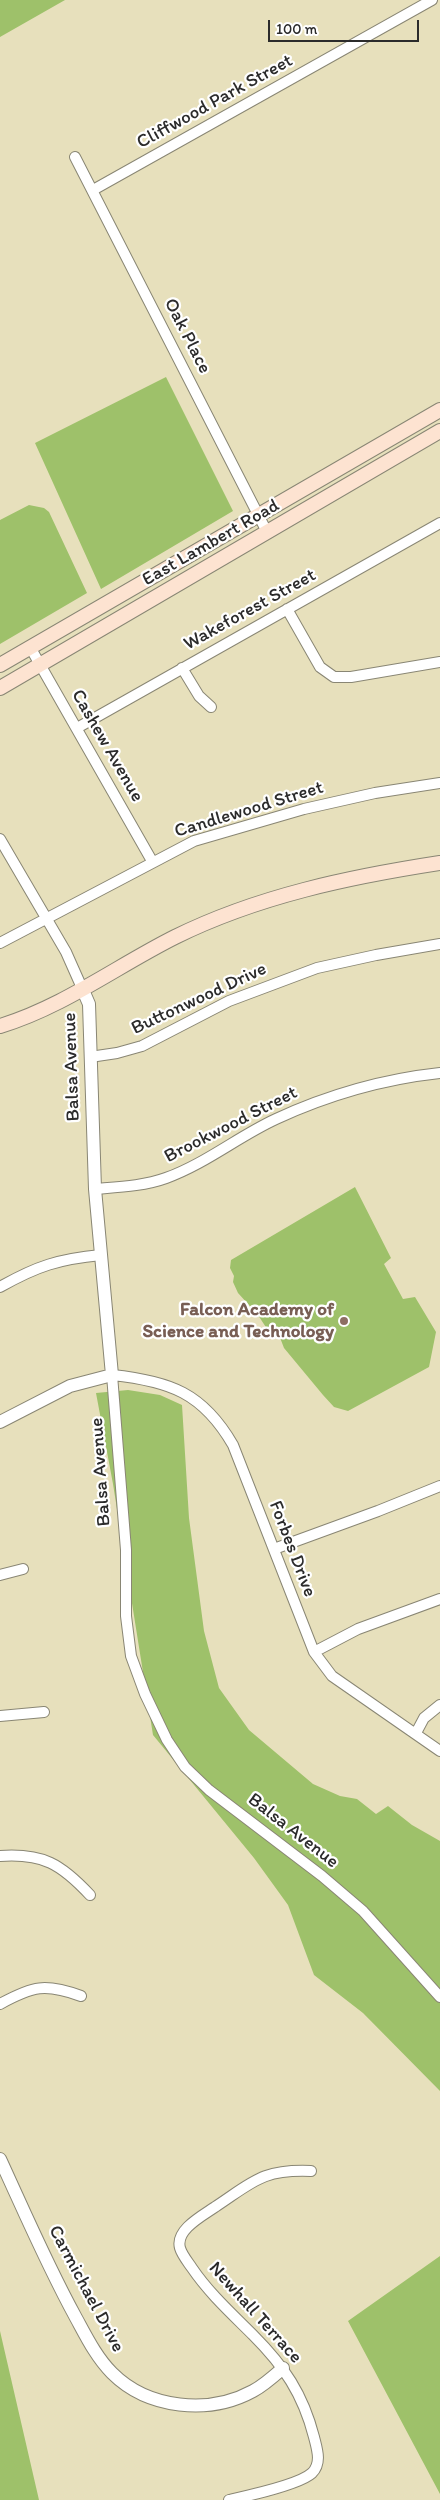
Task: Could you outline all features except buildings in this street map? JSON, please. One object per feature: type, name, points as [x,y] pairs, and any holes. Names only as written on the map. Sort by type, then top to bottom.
[{"type":"main road","name":"East Lambert Road","points":[[0,665],[257,514],[440,410]]},
{"type":"main road","name":"East Lambert Road","points":[[0,688],[440,431]]},
{"type":"main road","points":[[0,1026],[26,1017],[175,937],[249,906],[334,882],[440,863]]},
{"type":"street","name":"Cliffwood Park Street","points":[[93,190],[432,0]]},
{"type":"street","name":"Oak Place","points":[[75,157],[266,532]]},
{"type":"street","name":"Wakeforest Street","points":[[77,728],[440,523]]},
{"type":"street","points":[[287,609],[320,667],[334,677],[351,677],[440,662]]},
{"type":"street","name":"Cashew Avenue","points":[[30,647],[152,862]]},
{"type":"street","points":[[182,668],[199,696],[210,707]]},
{"type":"street","name":"Candlewood Street","points":[[0,943],[194,841],[295,812],[375,793],[440,783]]},
{"type":"street","name":"Balsa Avenue","points":[[0,839],[66,952],[89,1004],[95,1189],[126,1550],[126,1616],[131,1656],[145,1694],[167,1740],[185,1767],[208,1790],[363,1911],[440,1997]]},
{"type":"street","name":"Buttonwood Drive","points":[[90,1057],[117,1053],[142,1046],[229,1001],[317,968],[440,944]]},
{"type":"street","name":"Brookwood Street","points":[[95,1189],[142,1184],[166,1178],[275,1119],[332,1096],[380,1083],[440,1073]]},
{"type":"street","points":[[0,1287],[41,1266],[66,1258],[101,1255]]},
{"type":"street","points":[[0,1422],[70,1386],[112,1375]]},
{"type":"street","name":"Forbes Drive","points":[[112,1375],[144,1378],[169,1385],[190,1396],[224,1428],[233,1445],[314,1652],[332,1676],[440,1751]]},
{"type":"street","points":[[274,1549],[440,1486]]},
{"type":"street","points":[[0,1574],[23,1569]]},
{"type":"street","points":[[314,1652],[358,1629],[440,1600]]},
{"type":"street","points":[[416,1733],[424,1718],[440,1705]]},
{"type":"street","points":[[0,1716],[44,1712]]},
{"type":"street","points":[[0,1856],[21,1855],[48,1860],[70,1874],[90,1895]]},
{"type":"street","points":[[0,2004],[23,1992],[40,1988],[58,1988],[80,1996]]},
{"type":"street","name":"Carmichael Drive","points":[[0,2159],[72,2311],[103,2362],[122,2382],[158,2400],[194,2407],[235,2399],[253,2391],[283,2368]]},
{"type":"street","name":"Newhall Terrace","points":[[229,2500],[295,2481],[312,2473],[319,2458],[308,2415],[298,2389],[283,2368],[201,2281],[180,2248],[181,2236],[193,2222],[259,2177],[287,2170],[311,2171]]},
{"type":"green space","points":[[0,0],[65,0],[0,37]]},
{"type":"green space","points":[[166,377],[233,511],[101,589],[35,443]]},
{"type":"green space","points":[[29,505],[44,508],[49,512],[87,593],[0,644],[0,520]]},
{"type":"green space","points":[[355,1187],[391,1258],[384,1264],[403,1299],[415,1297],[436,1332],[429,1367],[348,1411],[334,1407],[284,1348],[279,1335],[269,1332],[258,1315],[238,1293],[230,1268],[231,1260]]},
{"type":"green space","points":[[128,1390],[160,1395],[182,1405],[189,1518],[204,1631],[219,1688],[249,1730],[313,1784],[340,1796],[357,1799],[376,1814],[388,1806],[412,1825],[440,1841],[440,2091],[363,2013],[314,1975],[288,1905],[254,1858],[153,1735],[113,1484],[96,1393]]},
{"type":"green space","points":[[440,2256],[440,2494],[348,2321]]},
{"type":"green space","points":[[0,2331],[39,2500],[0,2500]]},
{"type":"place","name":"Falcon Academy of Science and Technology","points":[[344,1321]]}]
